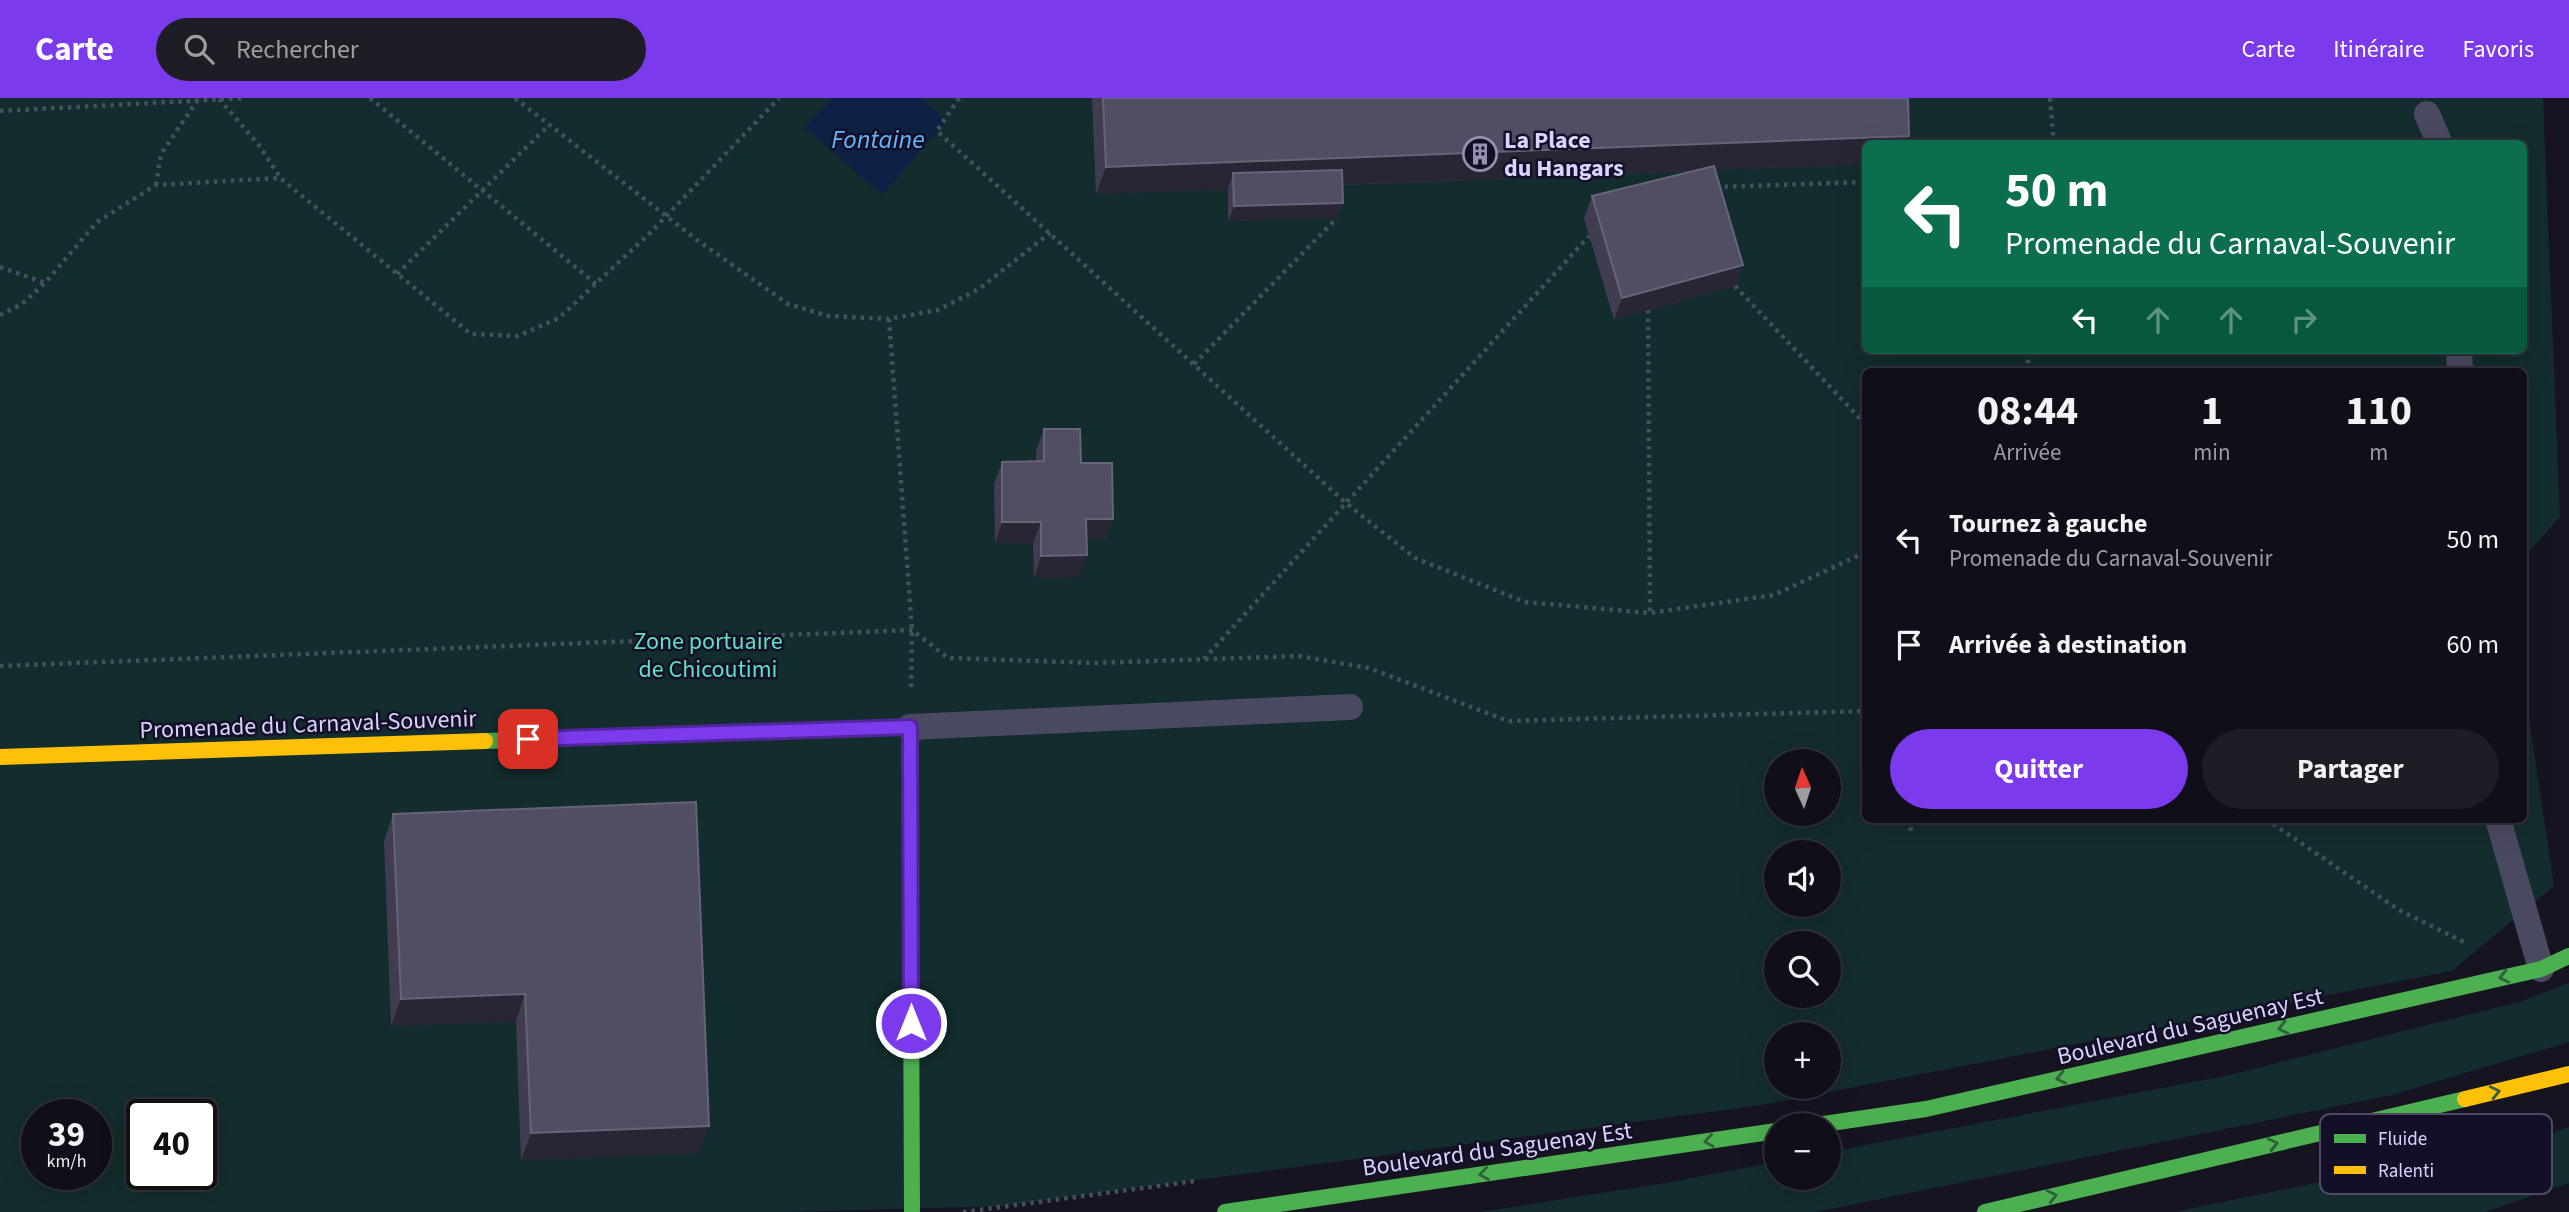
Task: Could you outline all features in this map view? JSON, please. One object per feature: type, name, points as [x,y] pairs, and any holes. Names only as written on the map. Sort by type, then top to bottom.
[{"type":"main road","name":"Promenade du Carnaval-Souvenir","points":[[0,757],[910,727]]},
{"type":"main road","points":[[910,727],[912,1212]]},
{"type":"main road","name":"Boulevard du Saguenay Est","points":[[1841,1121],[1926,1109],[2541,968],[2569,956]]},
{"type":"main road","points":[[2400,1114],[2569,1074]]},
{"type":"main road","name":"Boulevard du Saguenay Est","points":[[1225,1212],[1764,1133]]},
{"type":"main road","points":[[1986,1212],[2320,1133]]},
{"type":"lane","points":[[2427,114],[2438,140]]},
{"type":"lane","points":[[910,727],[1350,707]]},
{"type":"lane","points":[[2499,823],[2541,968]]},
{"type":"path","points":[[0,111],[246,98]]},
{"type":"path","points":[[370,98],[596,284]]},
{"type":"path","points":[[516,98],[753,281],[788,304],[828,316],[889,319],[938,310],[979,289],[1050,233]]},
{"type":"path","points":[[219,99],[258,144],[280,178],[471,334],[518,335],[559,318],[667,216],[779,98]]},
{"type":"path","points":[[959,98],[937,131],[1347,504],[1415,558],[1525,602],[1650,613],[1774,595],[1862,554]]},
{"type":"path","points":[[2050,98],[2054,140]]},
{"type":"path","points":[[156,185],[162,154],[197,101]]},
{"type":"path","points":[[397,274],[549,125]]},
{"type":"path","points":[[0,315],[22,304],[45,283],[97,222],[156,185],[280,178]]},
{"type":"path","points":[[1706,187],[1862,182]]},
{"type":"path","points":[[1194,364],[1337,218]]},
{"type":"path","points":[[1204,659],[1590,236]]},
{"type":"path","points":[[0,267],[45,283]]},
{"type":"path","points":[[1735,286],[1862,421]]},
{"type":"path","points":[[1648,310],[1650,613]]},
{"type":"path","points":[[889,319],[912,630],[910,727]]},
{"type":"path","points":[[0,666],[912,630],[948,658],[1095,663],[1299,656],[1369,668],[1508,721],[1862,711]]},
{"type":"path","points":[[1910,823],[1911,831]]},
{"type":"path","points":[[2272,823],[2399,910],[2468,944],[2456,947]]},
{"type":"path","points":[[963,1212],[1197,1181]]},
{"type":"green space","name":"Zone portuaire de Chicoutimi","points":[[0,98],[2543,98],[2560,517],[2527,554],[2527,368],[1862,368],[1862,823],[2527,823],[2527,705],[2554,886],[2452,971],[1841,1090],[1841,1022],[1764,1022],[1764,1099],[1793,1099],[1002,1206],[785,1212],[0,1212]]},
{"type":"green space","points":[[2569,983],[2569,1042],[2392,1095],[1816,1212],[1480,1212],[1764,1164],[1764,1190],[1841,1190],[1841,1150],[2230,1075],[2522,1001]]},
{"type":"green space","points":[[2569,1127],[2569,1183],[2552,1189],[2552,1133]]},
{"type":"green space","points":[[2320,1182],[2320,1194],[2537,1194],[2485,1212],[2174,1212]]},
{"type":"water","name":"Fontaine","points":[[833,98],[922,98],[946,121],[882,195],[804,127]]},
{"type":"building","name":"La Place du Hangars","points":[[1103,98],[1908,98],[1909,136],[1106,167]]},
{"type":"building","points":[[1714,166],[1743,265],[1622,298],[1592,196]]},
{"type":"building","points":[[1342,170],[1343,203],[1234,206],[1233,173]]},
{"type":"building","points":[[1044,429],[1080,429],[1081,463],[1112,463],[1113,519],[1086,519],[1087,555],[1041,556],[1041,522],[1002,522],[1002,462],[1044,461]]},
{"type":"building","points":[[696,802],[709,1126],[531,1133],[525,994],[401,999],[393,814]]},
{"type":"traffic: fast","points":[[485,741],[910,727],[912,1212]]},
{"type":"traffic: fast","points":[[1841,1121],[1926,1109],[2541,969],[2569,956]]},
{"type":"traffic: fast","points":[[2401,1114],[2465,1099]]},
{"type":"traffic: fast","points":[[1225,1212],[1764,1133]]},
{"type":"traffic: fast","points":[[1985,1212],[2320,1133]]},
{"type":"traffic: slow","points":[[0,757],[485,741]]},
{"type":"traffic: slow","points":[[2465,1099],[2569,1074]]},
{"type":"place","name":"La Place du Hangars","points":[[1480,154]]},
{"type":"route","points":[[528,739],[910,727],[911,1023]]}]
